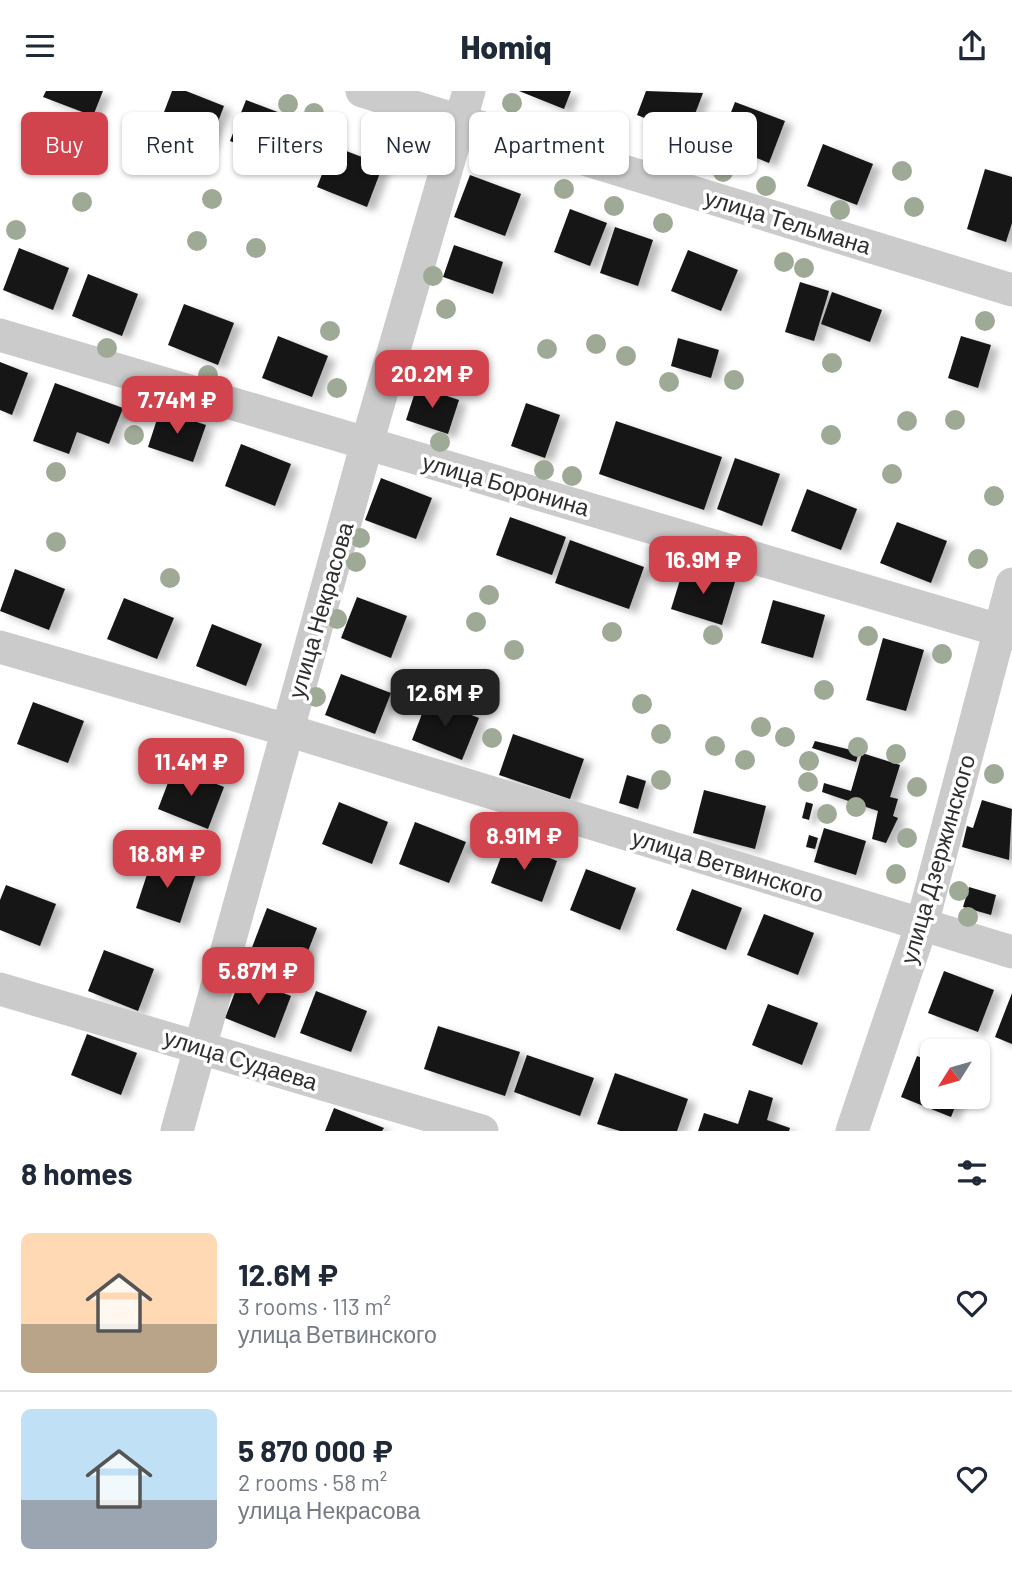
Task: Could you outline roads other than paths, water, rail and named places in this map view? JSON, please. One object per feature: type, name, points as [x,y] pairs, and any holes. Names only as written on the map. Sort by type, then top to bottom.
[{"type":"street","name":"улица Тельмана","points":[[362,91],[465,106],[1012,290]]},
{"type":"street","name":"улица Некрасова","points":[[177,1131],[367,443],[465,106]]},
{"type":"street","name":"улица Боронина","points":[[0,335],[1006,632]]},
{"type":"street","name":"улица Дзержинского","points":[[852,1131],[922,924],[1006,632],[1012,585]]},
{"type":"street","name":"улица Ветвинского","points":[[0,647],[287,730],[1012,952]]},
{"type":"street","name":"улица Судаева","points":[[0,989],[482,1131]]}]
